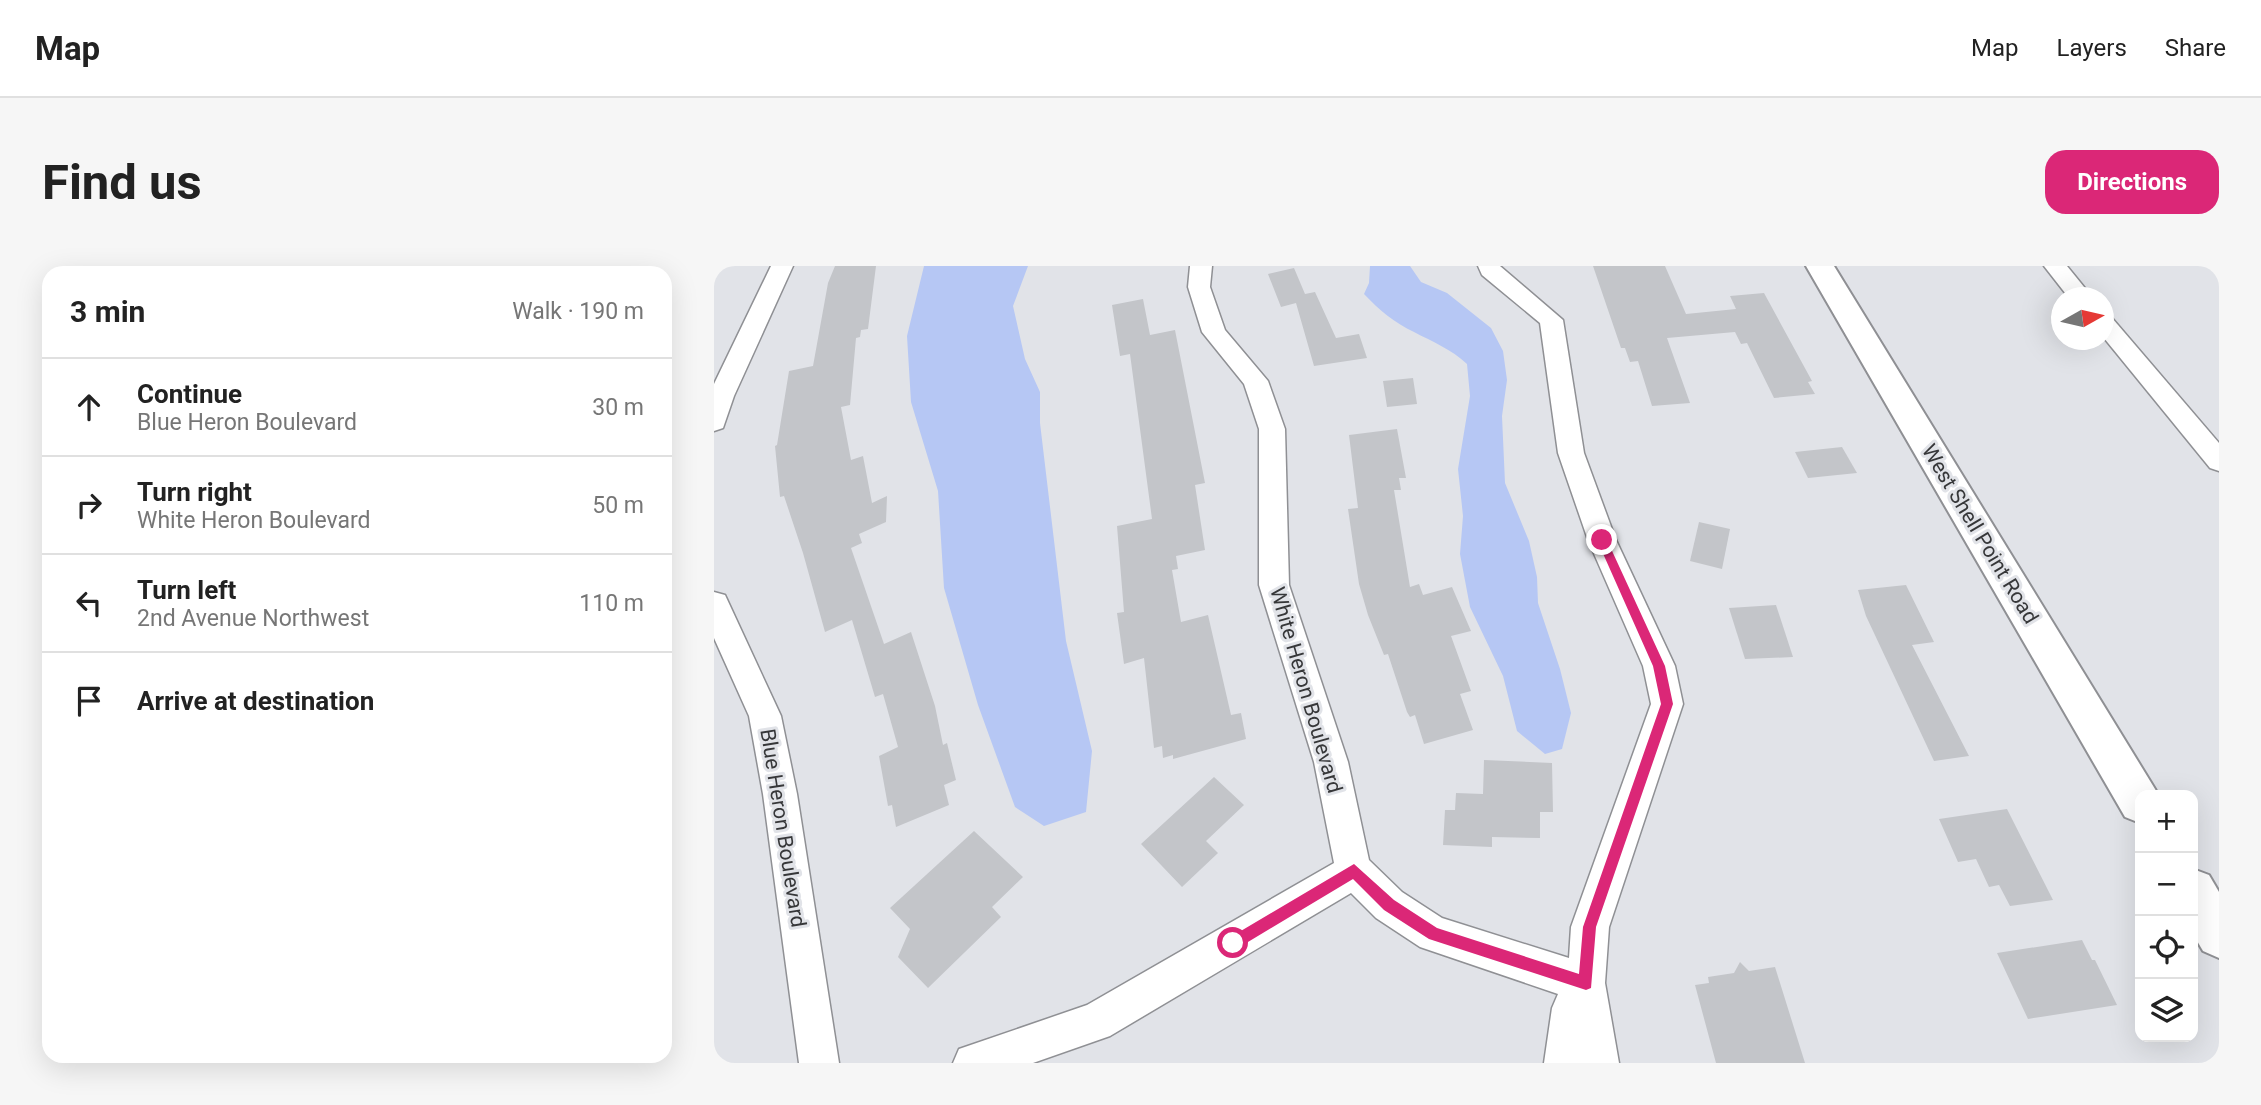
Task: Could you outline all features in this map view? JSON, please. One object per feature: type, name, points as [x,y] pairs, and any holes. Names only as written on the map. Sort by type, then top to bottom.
[{"type":"street","points":[[714,422],[721,396],[782,266]]},
{"type":"street","name":"White Heron Boulevard","points":[[1202,266],[1199,287],[1214,332],[1256,381],[1272,429],[1274,585],[1331,762],[1343,835],[1354,871],[1389,905],[1433,934],[1586,983]]},
{"type":"street","points":[[1489,266],[1490,270],[1551,320],[1571,453],[1602,540],[1659,666],[1667,704],[1590,927],[1586,983],[1599,1063]]},
{"type":"street","name":"West Shell Point Road","points":[[1820,266],[2135,795]]},
{"type":"street","points":[[2055,266],[2073,287]]},
{"type":"street","points":[[2114,335],[2219,461]]},
{"type":"street","points":[[2191,427],[2219,424]]},
{"type":"street","name":"Blue Heron Boulevard","points":[[714,604],[765,716],[780,794],[819,1063]]},
{"type":"street","points":[[973,1063],[1096,1022],[1354,871]]},
{"type":"street","points":[[2198,899],[2219,935]]},
{"type":"street","points":[[1564,1063],[1572,1007],[1586,983]]},
{"type":"water","points":[[924,266],[1028,266],[1013,306],[1025,359],[1040,392],[1040,423],[1066,641],[1092,751],[1086,812],[1044,826],[1015,807],[978,705],[944,588],[938,491],[911,402],[907,336]]},
{"type":"water","points":[[1370,266],[1410,266],[1421,282],[1447,293],[1491,328],[1503,351],[1507,380],[1502,416],[1505,483],[1529,541],[1537,577],[1538,603],[1560,669],[1571,713],[1562,749],[1545,754],[1517,731],[1503,676],[1470,607],[1460,554],[1463,516],[1458,469],[1470,396],[1467,364],[1448,350],[1394,320],[1364,294],[1369,283]]},
{"type":"building","points":[[835,266],[876,266],[868,329],[861,330],[860,337],[856,338],[850,405],[841,407],[851,460],[863,456],[872,503],[887,496],[886,522],[859,534],[862,543],[851,548],[884,644],[911,632],[935,706],[943,745],[947,743],[956,780],[944,785],[949,805],[896,827],[892,805],[888,806],[879,756],[898,747],[883,694],[875,697],[852,620],[825,632],[784,496],[780,497],[775,446],[789,371],[813,366],[828,283]]},
{"type":"building","points":[[1593,266],[1665,266],[1686,314],[1736,309],[1730,296],[1764,293],[1812,381],[1808,382],[1815,394],[1774,398],[1747,343],[1741,344],[1735,332],[1667,338],[1690,403],[1652,406],[1638,361],[1630,362],[1625,348],[1621,348]]},
{"type":"building","points":[[1294,268],[1305,294],[1315,292],[1336,338],[1359,334],[1367,358],[1314,366],[1296,303],[1281,307],[1268,274]]},
{"type":"building","points":[[1143,299],[1150,335],[1175,330],[1205,483],[1195,485],[1205,550],[1176,556],[1178,569],[1172,570],[1181,622],[1208,615],[1231,715],[1241,713],[1246,739],[1173,759],[1173,755],[1163,758],[1162,746],[1154,748],[1144,658],[1124,664],[1117,613],[1124,612],[1117,526],[1152,519],[1130,354],[1120,356],[1112,305]]},
{"type":"building","points":[[1413,378],[1417,404],[1387,407],[1383,381]]},
{"type":"building","points":[[1397,429],[1406,478],[1399,478],[1401,490],[1394,490],[1410,587],[1419,584],[1423,595],[1452,587],[1471,631],[1451,636],[1471,691],[1460,694],[1473,730],[1424,744],[1415,715],[1410,717],[1407,712],[1388,654],[1384,655],[1368,615],[1359,584],[1348,509],[1358,508],[1349,435]]},
{"type":"building","points":[[1842,447],[1857,473],[1808,478],[1795,452]]},
{"type":"building","points":[[1699,522],[1730,529],[1722,569],[1690,561]]},
{"type":"building","points":[[1906,585],[1934,642],[1912,645],[1969,756],[1934,761],[1866,616],[1858,590]]},
{"type":"building","points":[[1776,605],[1793,657],[1745,659],[1729,608]]},
{"type":"building","points":[[1484,760],[1552,763],[1553,812],[1540,812],[1540,838],[1492,837],[1492,847],[1443,845],[1445,810],[1455,810],[1456,793],[1483,794]]},
{"type":"building","points":[[1214,777],[1244,805],[1206,841],[1218,853],[1182,887],[1141,844]]},
{"type":"building","points":[[2007,809],[2053,900],[2010,906],[1999,885],[1989,887],[1976,859],[1958,862],[1939,819]]},
{"type":"building","points":[[974,831],[1023,877],[992,907],[1001,917],[928,988],[898,957],[910,929],[890,908]]},
{"type":"building","points":[[2082,940],[2117,1005],[2028,1019],[1997,953]]},
{"type":"building","points":[[1740,962],[1749,971],[1775,967],[1805,1063],[1716,1063],[1695,985],[1709,983],[1708,977],[1734,973]]},
{"type":"route","points":[[1233,943],[1354,871],[1389,905],[1433,934],[1586,983],[1590,927],[1667,704],[1659,666],[1602,540]]}]
